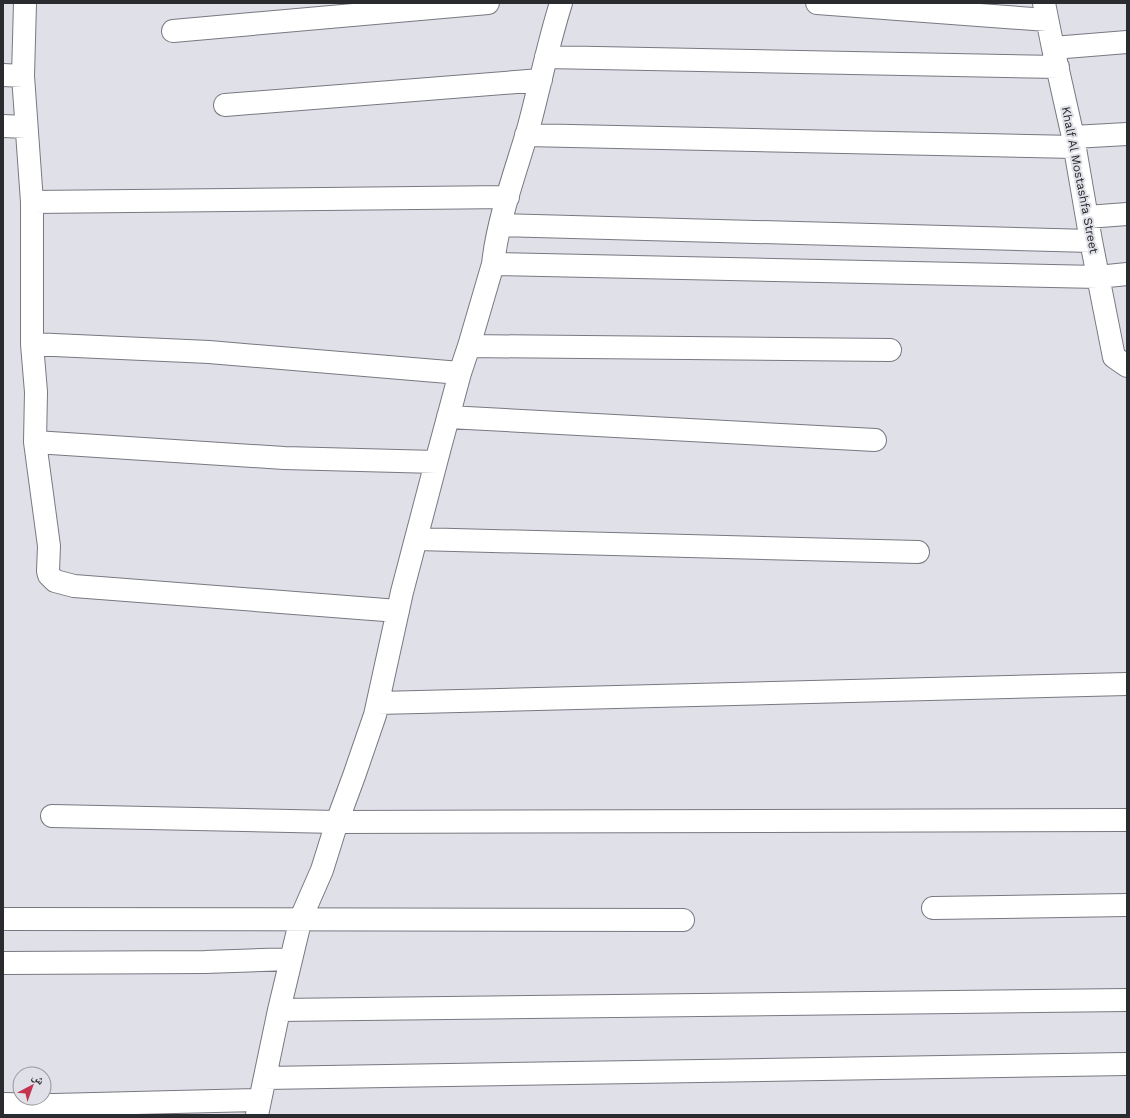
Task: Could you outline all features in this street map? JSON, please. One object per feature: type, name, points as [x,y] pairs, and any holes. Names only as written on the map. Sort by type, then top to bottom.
[{"type":"street","points":[[25,3],[13,76],[26,127],[32,202],[32,344],[36,392],[35,442],[49,546],[49,575],[55,580],[74,586],[398,611]]},
{"type":"street","points":[[172,31],[488,3]]},
{"type":"street","points":[[3,1104],[259,1108],[279,1010],[301,918],[322,870],[337,822],[375,715],[398,611],[436,462],[460,373],[493,264],[494,251],[508,197],[561,3]]},
{"type":"street","points":[[817,3],[1046,11]]},
{"type":"street","name":"Khalf Al Mostashfa Street","points":[[1046,11],[1074,142],[1098,277],[1120,361]]},
{"type":"street","points":[[546,57],[1055,58],[1127,42]]},
{"type":"street","points":[[225,105],[541,80]]},
{"type":"street","points":[[3,126],[26,127]]},
{"type":"street","points":[[526,135],[1074,142],[1127,134]]},
{"type":"street","points":[[32,202],[508,197]]},
{"type":"street","points":[[1087,217],[1127,214]]},
{"type":"street","points":[[501,225],[1091,241]]},
{"type":"street","points":[[493,264],[1098,277],[1127,274]]},
{"type":"street","points":[[32,344],[209,352],[460,373]]},
{"type":"street","points":[[469,346],[890,350]]},
{"type":"street","points":[[448,417],[875,440]]},
{"type":"street","points":[[35,442],[284,458],[436,462]]},
{"type":"street","points":[[417,539],[918,552]]},
{"type":"street","points":[[378,703],[1127,684]]},
{"type":"street","points":[[52,816],[337,822],[1127,820]]},
{"type":"street","points":[[933,908],[1127,905]]},
{"type":"street","points":[[3,919],[301,918],[683,920]]},
{"type":"street","points":[[3,963],[205,962],[291,959]]},
{"type":"street","points":[[279,1010],[1127,1000]]},
{"type":"street","points":[[265,1078],[1127,1064]]}]
